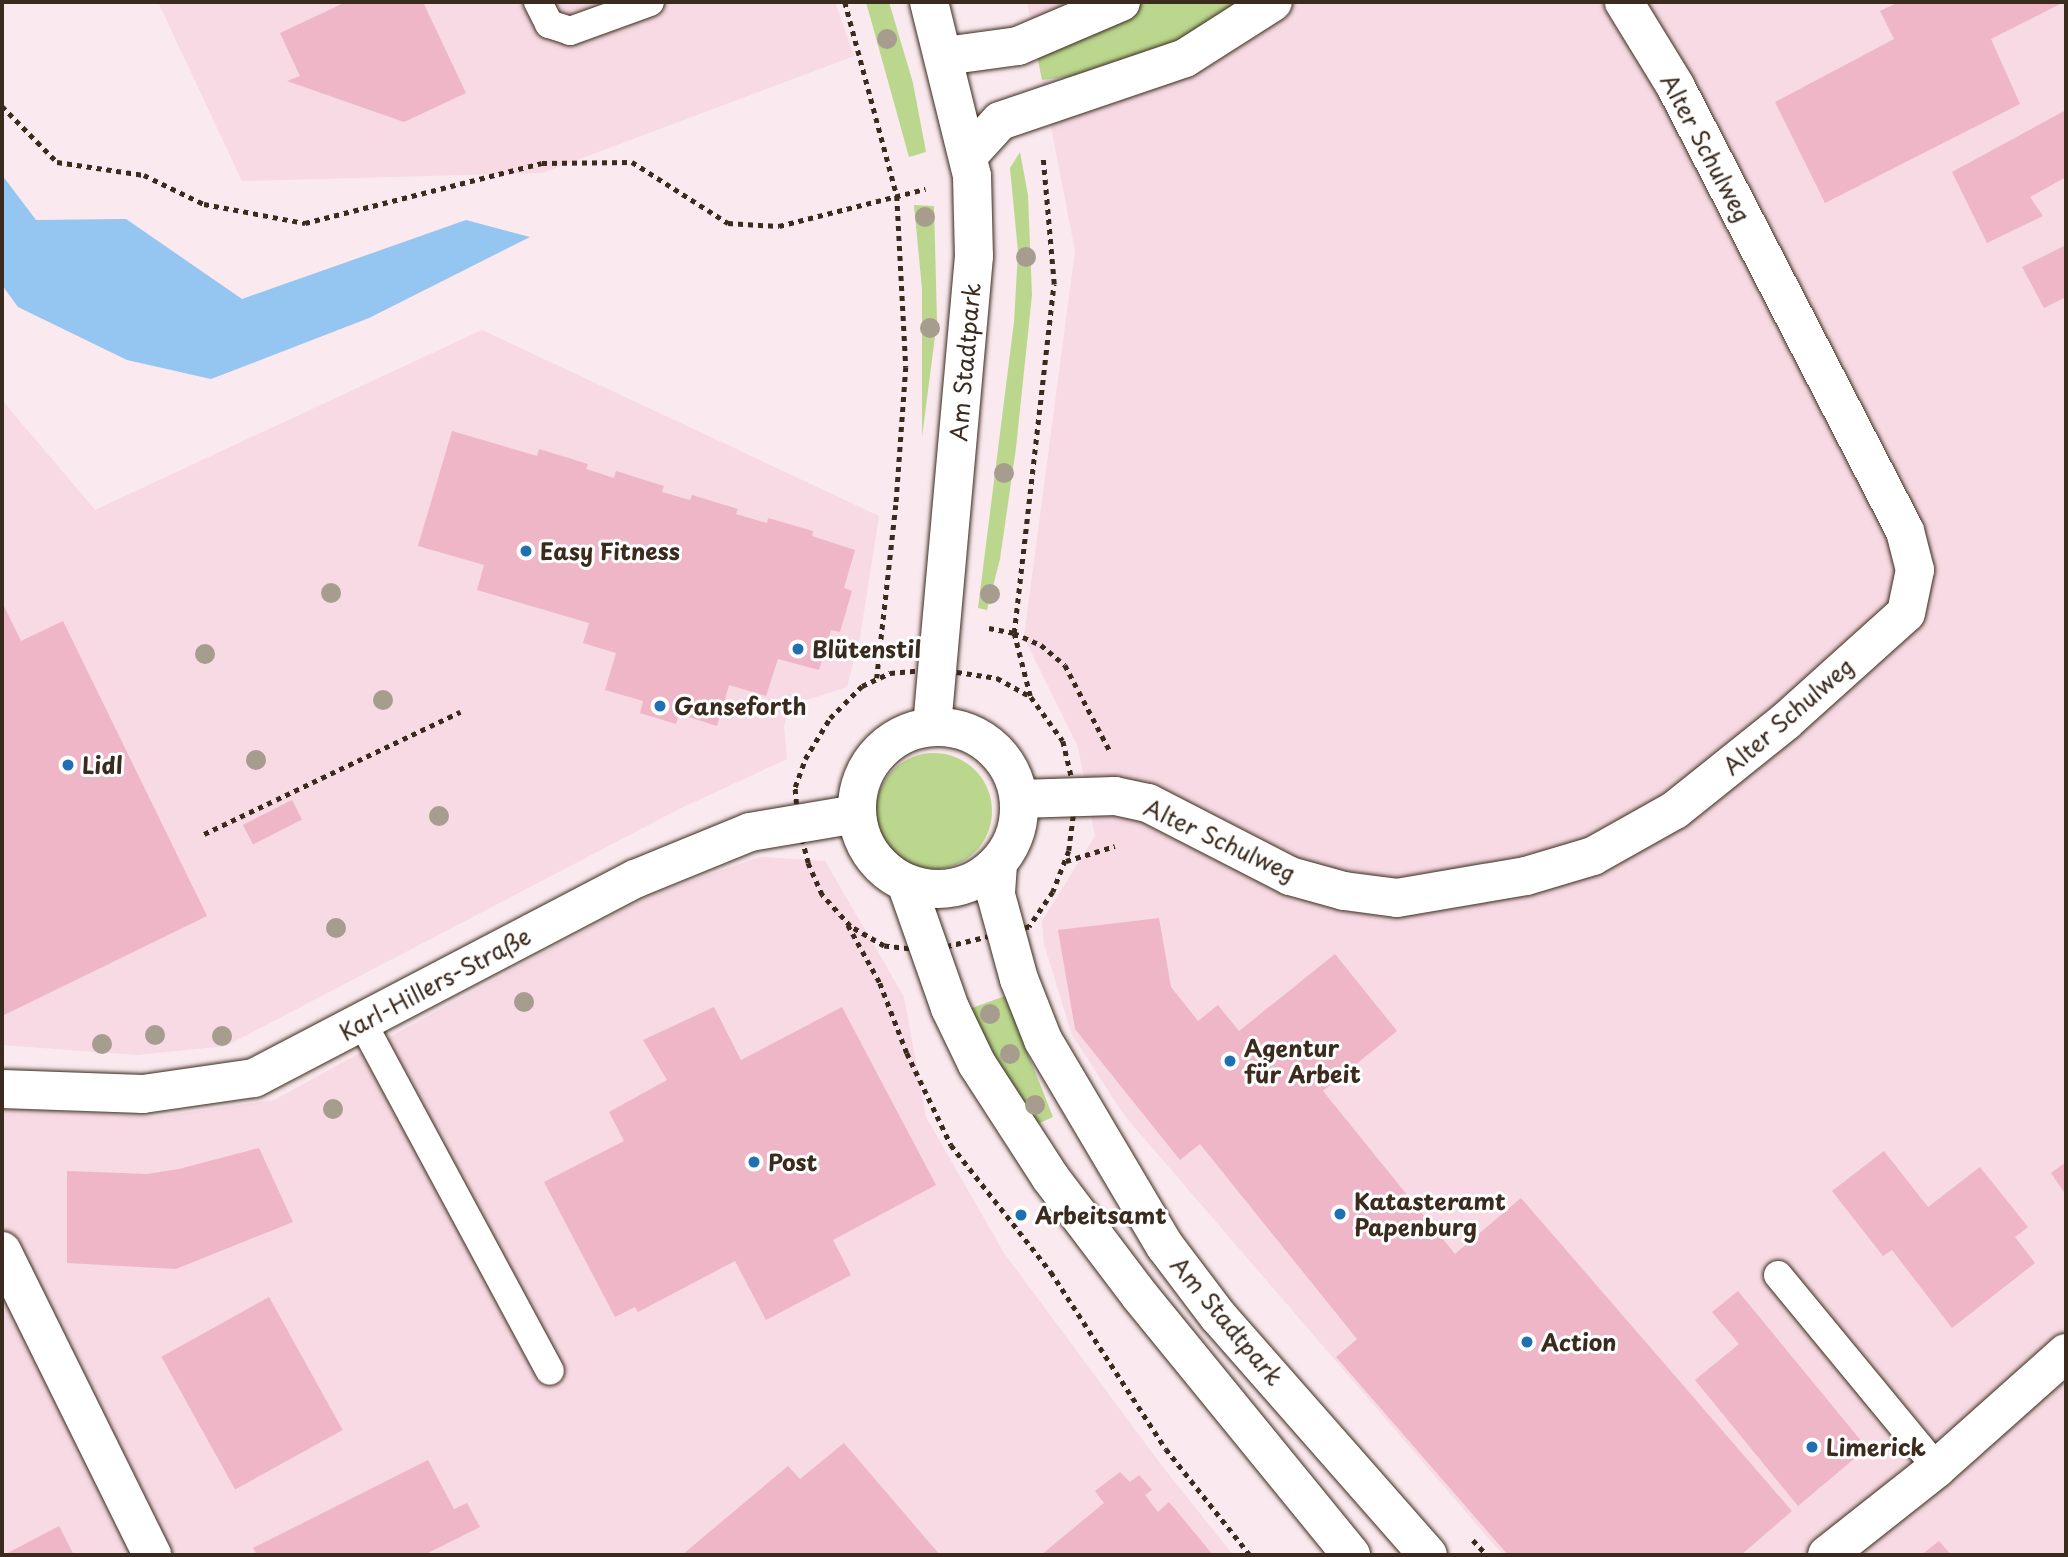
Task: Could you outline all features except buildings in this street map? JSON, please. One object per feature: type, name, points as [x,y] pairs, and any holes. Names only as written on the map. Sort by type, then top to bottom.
[{"type":"street","name":"Am Stadtpark","points":[[929,2],[970,166],[974,256],[932,727]]},
{"type":"street","points":[[944,56],[1018,46],[1121,2]]},
{"type":"street","points":[[970,166],[1000,121],[1185,58],[1273,2]]},
{"type":"street","name":"Alter Schulweg","points":[[1019,799],[1115,796],[1147,803],[1290,876],[1344,891],[1397,898],[1526,876],[1593,856],[1675,810],[1786,721],[1906,613],[1915,570],[1905,531],[1676,87],[1624,2]]},
{"type":"street","points":[[932,727],[957,728],[980,738],[999,754],[1013,775],[1019,799],[1018,822],[1012,845],[998,864],[978,880],[955,889],[930,890],[906,883],[887,872],[871,856],[860,836],[856,814],[858,789],[868,765],[876,755],[885,745],[907,733],[932,727]]},
{"type":"street","name":"Karl-Hillers-Straße","points":[[2,1089],[143,1094],[254,1078],[635,879],[750,832],[856,814]]},
{"type":"street","name":"Am Stadtpark","points":[[998,864],[996,895],[1022,933],[1019,979],[1044,1040],[1165,1246],[1218,1316],[1428,1555]]},
{"type":"street","points":[[906,883],[950,1008],[977,1064],[1050,1177],[1140,1296],[1351,1555]]},
{"type":"street","points":[[2,1251],[152,1555]]},
{"type":"street","points":[[1827,1555],[1937,1468],[2066,1353]]},
{"type":"lane","points":[[538,2],[549,24],[570,31],[616,17],[650,2]]},
{"type":"lane","points":[[362,1022],[550,1371]]},
{"type":"lane","points":[[1778,1275],[1937,1468]]},
{"type":"path","points":[[845,2],[897,196],[906,366],[897,505],[877,679]]},
{"type":"path","points":[[2,106],[57,162],[144,175],[204,204],[305,223],[542,163],[632,162],[728,223],[779,226],[897,196],[970,166]]},
{"type":"path","points":[[1031,697],[997,678],[937,669],[890,673],[862,686],[830,718],[805,759],[795,787],[797,824],[808,863],[822,895],[846,921],[884,946],[929,951],[1022,933],[1052,892],[1069,851],[1076,796],[1063,741],[1031,697],[1014,633],[1054,284],[1043,160],[1032,108]]},
{"type":"path","points":[[204,834],[460,712]]},
{"type":"path","points":[[846,921],[880,983],[907,1053],[951,1145],[1051,1272],[1166,1449],[1250,1555]]},
{"type":"path","points":[[1469,1535],[1486,1555]]},
{"type":"shaded area","points":[[158,2],[835,2],[854,56],[542,173],[242,181]]},
{"type":"shaded area","points":[[1027,2],[2066,2],[2066,1555],[1503,1555],[1124,1115],[1072,1035],[1044,944],[1042,921],[1095,836],[1078,747],[1024,637],[1075,251]]},
{"type":"shaded area","points":[[482,330],[879,516],[860,637],[847,687],[791,705],[784,726],[787,759],[679,809],[226,1046],[137,1055],[2,1045],[2,400],[95,510]]},
{"type":"shaded area","points":[[760,857],[825,861],[904,997],[926,1117],[1004,1253],[1162,1466],[1233,1555],[2,1555],[2,1108],[154,1117],[274,1100],[648,896]]},
{"type":"green space","points":[[866,2],[889,2],[913,83],[926,152],[909,157]]},
{"type":"green space","points":[[1144,2],[1243,2],[1184,39],[1076,76],[1042,80],[1037,55]]},
{"type":"green space","points":[[1020,152],[1028,195],[1032,295],[1016,448],[1000,559],[987,610],[978,608],[1014,322],[1018,252],[1010,168]]},
{"type":"green space","points":[[914,205],[934,206],[937,321],[922,437],[922,289]]},
{"type":"green space","points":[[934,753],[956,757],[975,770],[988,789],[992,811],[988,833],[975,852],[956,865],[934,869],[912,865],[893,852],[880,833],[876,811],[880,789],[893,770],[912,757]]},
{"type":"green space","points":[[1005,996],[1053,1117],[1033,1126],[993,1058],[969,1009]]},
{"type":"water","points":[[2,175],[36,220],[126,219],[242,299],[466,220],[530,237],[369,318],[211,379],[127,360],[18,307],[2,285]]},
{"type":"place","name":"Easy Fitness","points":[[526,551]]},
{"type":"place","name":"Blütenstil","points":[[798,649]]},
{"type":"place","name":"Ganseforth","points":[[660,706]]},
{"type":"place","name":"Lidl","points":[[68,765]]},
{"type":"place","name":"Agentur für Arbeit","points":[[1230,1061]]},
{"type":"place","name":"Post","points":[[754,1162]]},
{"type":"place","name":"Katasteramt Papenburg","points":[[1340,1214]]},
{"type":"place","name":"Arbeitsamt","points":[[1021,1215]]},
{"type":"place","name":"Action","points":[[1527,1342]]},
{"type":"place","name":"Limerick","points":[[1812,1447]]}]
